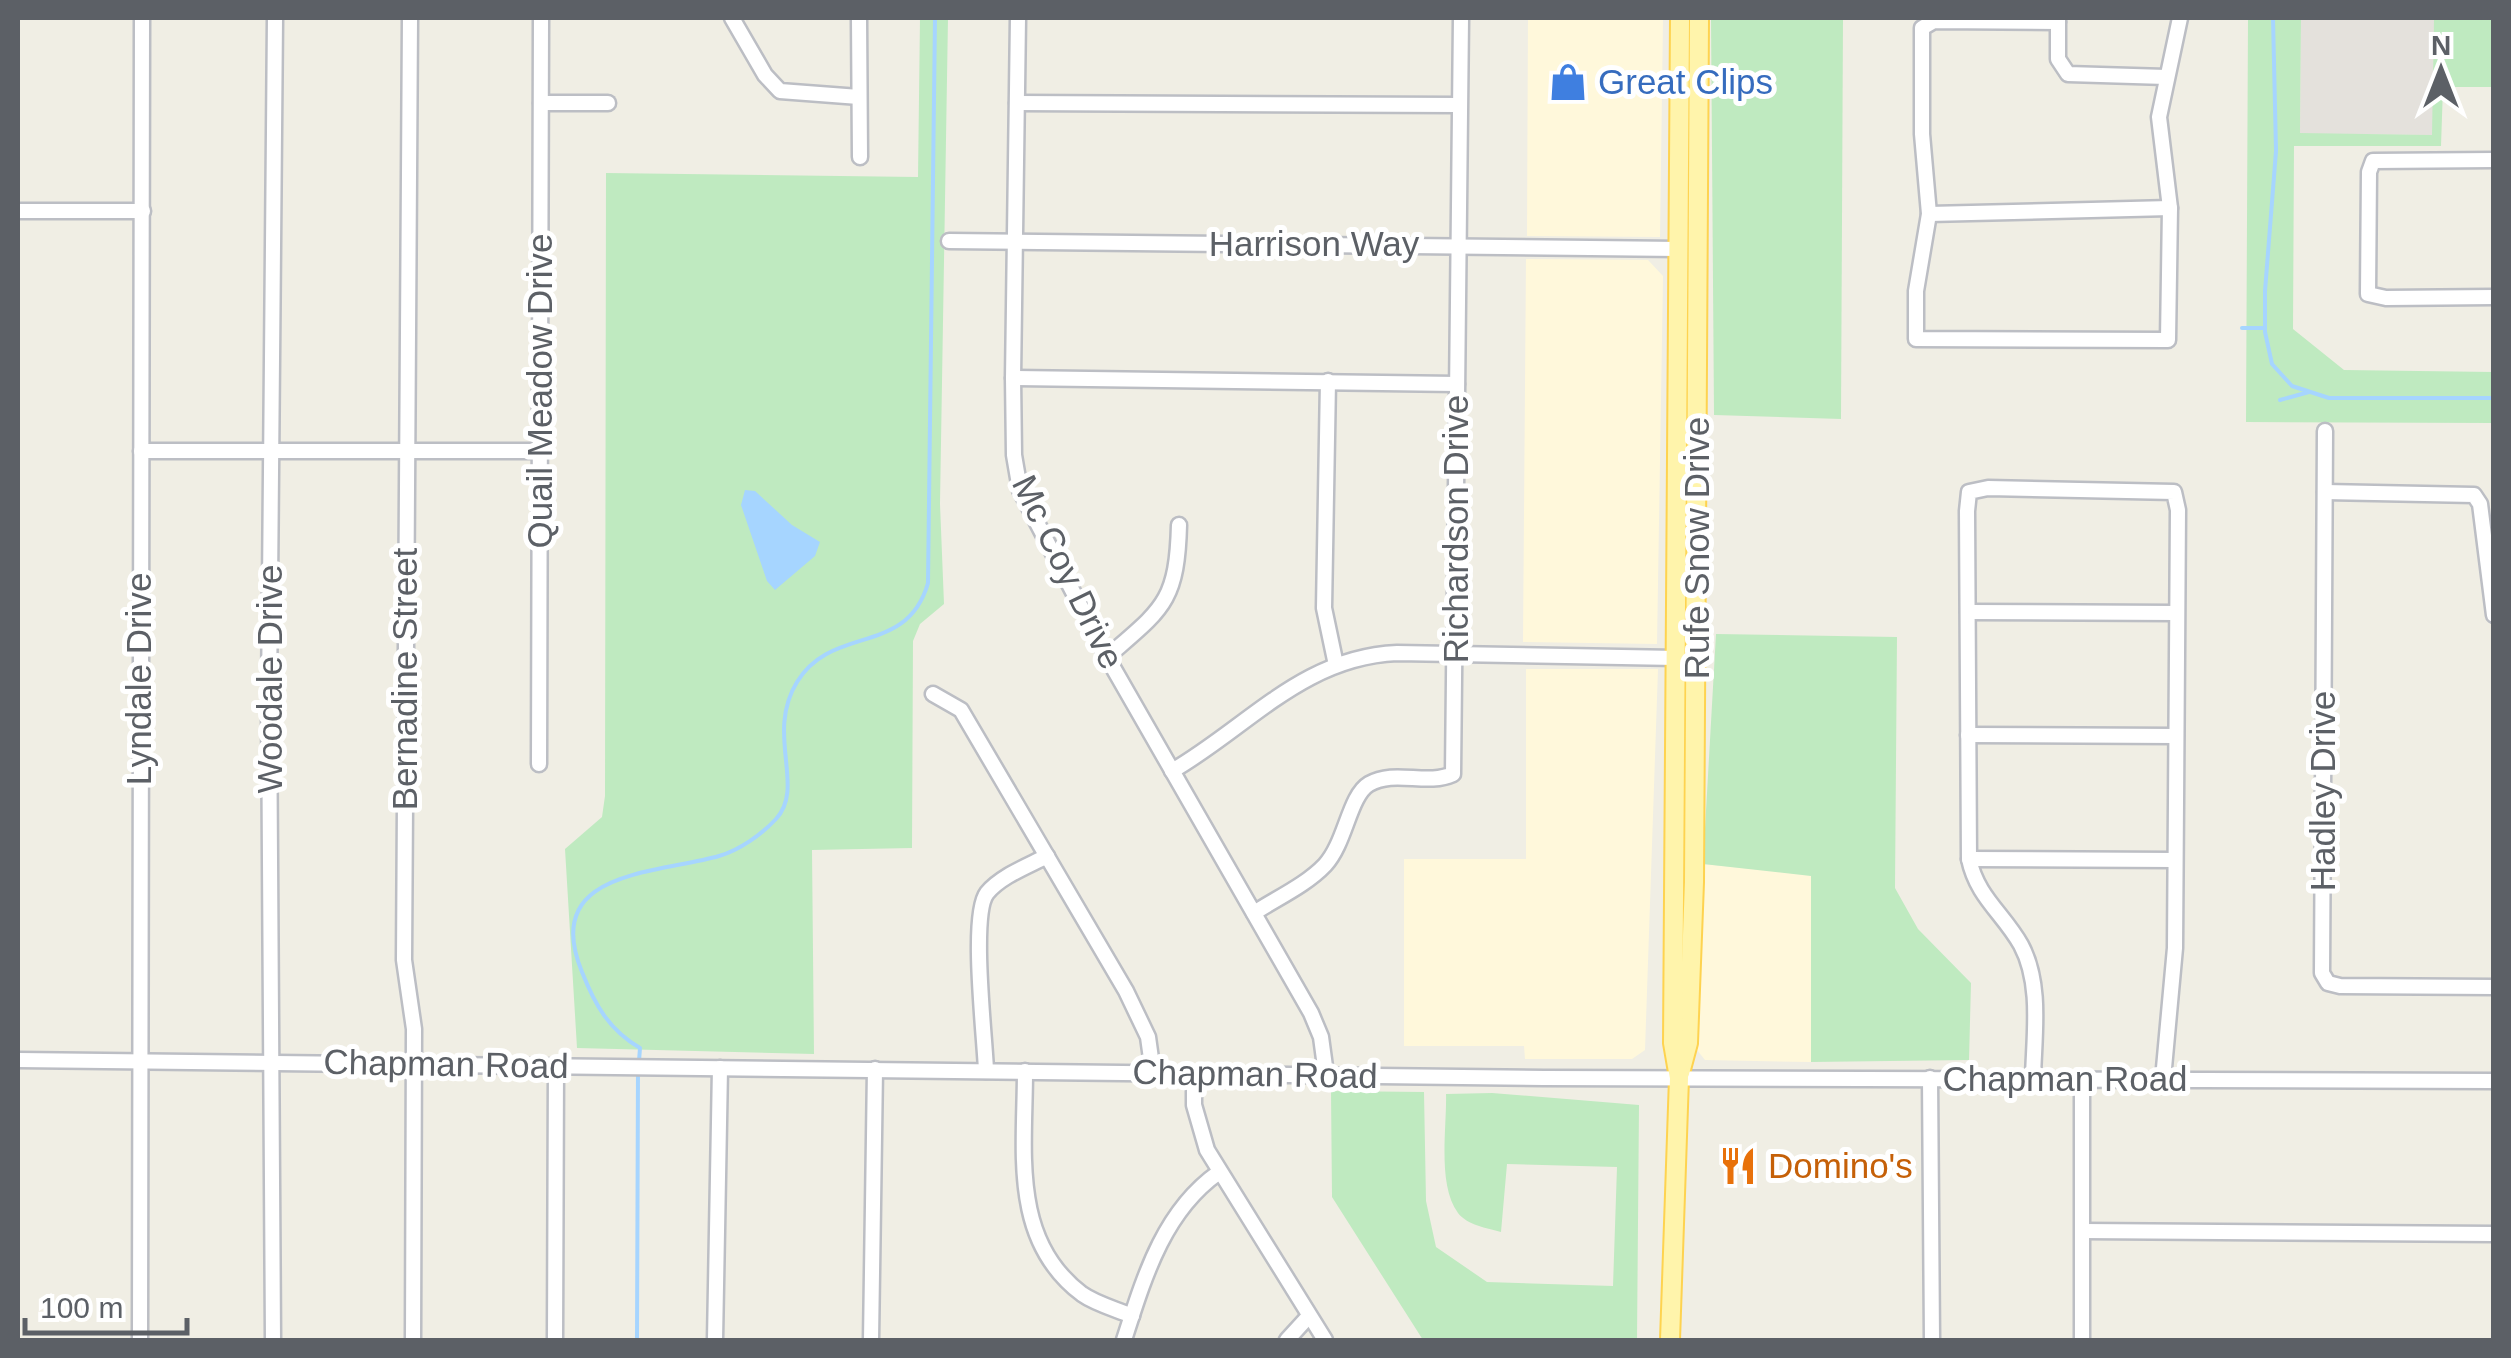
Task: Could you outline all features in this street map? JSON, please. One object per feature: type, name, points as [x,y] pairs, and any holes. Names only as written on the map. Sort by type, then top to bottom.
[{"type":"main road","name":"Rufe Snow Drive","points":[[1670,1340],[1679,1078],[1674,1042],[1680,18]]},
{"type":"main road","name":"Rufe Snow Drive","points":[[1679,1078],[1688,1044],[1694,882],[1700,18]]},
{"type":"street","name":"Lyndale Drive","points":[[140,1340],[142,18]]},
{"type":"street","name":"Woodale Drive","points":[[273,1340],[275,18]]},
{"type":"street","name":"Bernadine Street","points":[[410,18],[404,960],[414,1064],[412,1340]]},
{"type":"street","name":"Quail Meadow Drive","points":[[538,764],[541,18]]},
{"type":"street","points":[[732,18],[765,75],[780,92],[858,97]]},
{"type":"street","points":[[859,18],[860,157]]},
{"type":"street","name":"Mc Coy Drive","points":[[1018,18],[1013,378],[1014,456],[1020,490],[1107,658],[1311,1013],[1321,1037],[1326,1074]]},
{"type":"street","name":"Richardson Drive","points":[[1254,912],[1326,864],[1346,834],[1360,792],[1370,784],[1384,778],[1439,780],[1453,774],[1461,18]]},
{"type":"street","points":[[2166,78],[2074,77],[2058,59],[2058,20],[1927,23],[1922,28],[1921,90],[1929,214],[1916,291],[1916,340],[2168,340],[2170,208],[2159,118],[2180,18]]},
{"type":"street","points":[[540,103],[608,103]]},
{"type":"street","points":[[1016,103],[1459,105]]},
{"type":"street","points":[[2494,160],[2373,161],[2368,172],[2368,294],[2386,298],[2494,298]]},
{"type":"street","points":[[1929,214],[2170,208]]},
{"type":"street","points":[[18,211],[143,211]]},
{"type":"street","name":"Harrison Way","points":[[948,240],[1678,249]]},
{"type":"street","points":[[1013,378],[1457,384]]},
{"type":"street","points":[[1328,381],[1324,608],[1336,665]]},
{"type":"street","name":"Hadley Drive","points":[[2325,430],[2322,973],[2328,983],[2340,986],[2494,987]]},
{"type":"street","points":[[141,450],[540,450]]},
{"type":"street","points":[[2033,1078],[2034,988],[2030,967],[2022,947],[1974,883],[1969,859],[1969,492],[1988,488],[2174,492],[2178,510],[2175,948],[2163,1079]]},
{"type":"street","points":[[2325,492],[2474,495],[2480,504],[2494,615]]},
{"type":"street","points":[[1107,658],[1167,601],[1178,557],[1178,525]]},
{"type":"street","points":[[1968,612],[2176,613]]},
{"type":"street","points":[[1172,772],[1226,738],[1295,682],[1373,654],[1677,658]]},
{"type":"street","points":[[933,694],[961,710],[1047,856],[1140,1020],[1152,1054],[1153,1073]]},
{"type":"street","points":[[1968,735],[2176,736]]},
{"type":"street","points":[[986,1071],[980,944],[983,902],[1004,880],[1047,856]]},
{"type":"street","points":[[1969,859],[2176,860]]},
{"type":"street","name":"Chapman Road","points":[[18,1060],[1194,1074],[2494,1081]]},
{"type":"street","points":[[555,1340],[556,1065]]},
{"type":"street","points":[[715,1340],[720,1068]]},
{"type":"street","points":[[871,1340],[876,1069]]},
{"type":"street","points":[[1024,1071],[1028,1218],[1056,1266],[1082,1294],[1132,1316]]},
{"type":"street","points":[[1194,1074],[1199,1134],[1218,1173],[1325,1340]]},
{"type":"street","points":[[1930,1078],[1932,1340]]},
{"type":"street","points":[[2082,1078],[2082,1340]]},
{"type":"street","points":[[1124,1340],[1169,1223],[1186,1198],[1218,1173]]},
{"type":"street","points":[[2083,1231],[2494,1234]]},
{"type":"street","points":[[1287,1340],[1309,1316]]},
{"type":"shaded area","points":[[1528,18],[1663,18],[1660,237],[1527,236]]},
{"type":"shaded area","points":[[2301,18],[2434,18],[2433,135],[2300,134]]},
{"type":"shaded area","points":[[1526,259],[1648,260],[1663,276],[1657,644],[1523,642]]},
{"type":"shaded area","points":[[1526,669],[1658,669],[1645,1050],[1632,1059],[1525,1059],[1524,1046],[1404,1046],[1404,859],[1526,859]]},
{"type":"shaded area","points":[[1703,864],[1811,875],[1811,1062],[1705,1060],[1697,1050]]},
{"type":"green space","points":[[920,18],[948,18],[940,504],[944,604],[920,624],[913,641],[912,848],[812,850],[814,1054],[577,1048],[565,849],[602,817],[605,796],[606,173],[918,177]]},
{"type":"green space","points":[[1711,18],[1843,18],[1841,419],[1714,415]]},
{"type":"green space","points":[[2248,18],[2301,18],[2300,133],[2432,135],[2434,18],[2493,18],[2493,87],[2443,87],[2441,146],[2294,146],[2293,329],[2344,370],[2493,372],[2493,423],[2246,422]]},
{"type":"green space","points":[[1716,634],[1897,637],[1895,888],[1918,929],[1971,983],[1969,1060],[1811,1062],[1811,876],[1703,864]]},
{"type":"green space","points":[[1331,1091],[1424,1092],[1426,1201],[1436,1247],[1487,1282],[1613,1286],[1617,1167],[1507,1164],[1501,1232],[1472,1223],[1458,1213],[1447,1187],[1446,1094],[1492,1093],[1639,1105],[1637,1340],[1423,1340],[1332,1197]]},
{"type":"water","points":[[745,490],[755,491],[792,525],[820,542],[815,556],[775,590],[767,581],[741,505]]},
{"type":"waterway","points":[[639,1061],[640,1048],[611,1025],[587,984],[573,938],[577,913],[590,895],[611,883],[727,853],[770,825],[784,806],[787,791],[784,721],[797,682],[829,652],[904,622],[918,606],[928,583],[935,18]]},
{"type":"waterway","points":[[2273,18],[2276,151],[2265,291],[2265,332],[2272,364],[2292,386],[2329,398],[2494,398]]},
{"type":"waterway","points":[[2242,328],[2265,328]]},
{"type":"waterway","points":[[2280,400],[2309,392]]},
{"type":"waterway","points":[[637,1340],[638,1070]]},
{"type":"place","name":"Great Clips","points":[[1568,82]]},
{"type":"place","name":"Domino's","points":[[1738,1166]]}]
